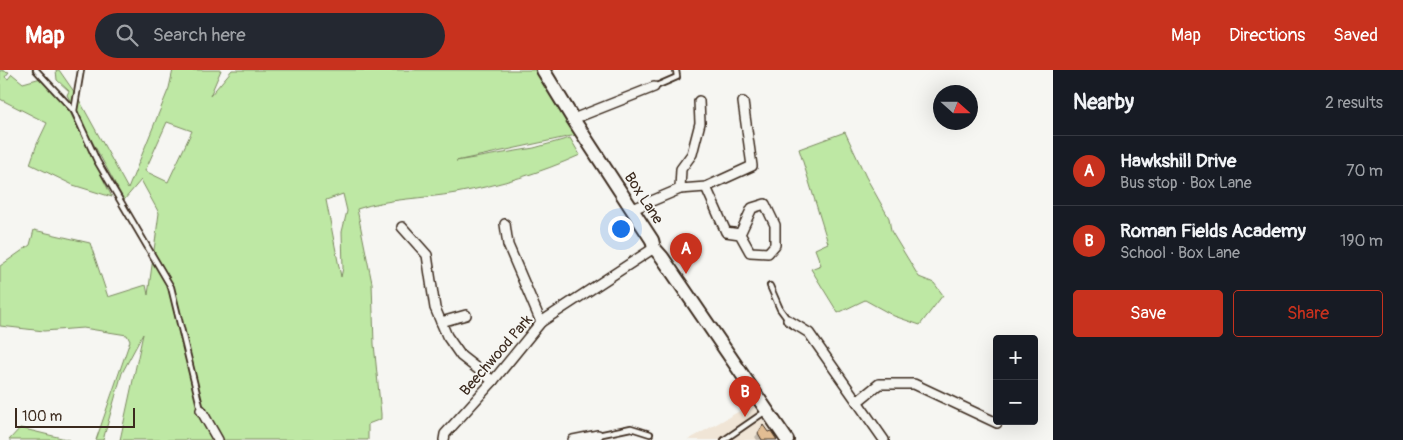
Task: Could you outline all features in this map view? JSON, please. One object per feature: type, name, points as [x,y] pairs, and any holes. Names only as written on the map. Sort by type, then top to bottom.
[{"type":"main road","name":"Box Lane","points":[[543,70],[652,240],[654,248],[787,440]]},
{"type":"street","points":[[573,119],[654,87]]},
{"type":"street","points":[[680,189],[681,168],[692,154],[700,123],[699,101]]},
{"type":"street","points":[[632,209],[680,189],[706,187],[752,166],[743,102]]},
{"type":"street","points":[[706,187],[726,232],[740,234]]},
{"type":"street","points":[[765,204],[775,225],[775,245],[768,253],[750,252],[740,234],[752,208],[765,204]]},
{"type":"street","points":[[504,224],[508,245],[541,322]]},
{"type":"street","points":[[402,227],[427,255],[435,308],[447,336],[461,356],[493,381]]},
{"type":"street","name":"Beechwood Park","points":[[444,440],[445,434],[493,381],[541,322],[654,248]]},
{"type":"street","points":[[441,322],[466,315]]},
{"type":"street","points":[[788,320],[810,333],[884,440]]},
{"type":"street","points":[[857,402],[879,384],[914,384],[993,421]]},
{"type":"street","points":[[201,410],[218,440]]},
{"type":"street","points":[[573,440],[598,435]]},
{"type":"lane","points":[[36,70],[74,111],[97,161],[170,287],[201,410]]},
{"type":"lane","points":[[74,111],[81,70]]},
{"type":"lane","points":[[654,87],[677,77],[676,70]]},
{"type":"lane","points":[[770,286],[780,309],[788,320]]},
{"type":"lane","points":[[727,440],[767,410]]},
{"type":"lane","points":[[598,435],[631,428],[650,434]]},
{"type":"shaded area","points":[[752,404],[777,440],[688,440]]},
{"type":"green space","points":[[0,70],[9,72],[5,77],[8,79],[12,74],[23,83],[41,78],[66,104],[112,197],[73,185],[30,164],[47,123],[0,99]]},
{"type":"green space","points":[[56,70],[59,70],[77,96],[128,189],[169,88],[173,70],[221,70],[210,96],[232,70],[538,70],[576,135],[456,161],[534,148],[570,138],[580,155],[535,173],[488,186],[456,193],[369,205],[357,209],[372,283],[374,344],[381,414],[381,419],[368,424],[368,440],[120,440],[143,334],[122,373],[103,440],[96,440],[130,341],[127,335],[83,328],[44,331],[0,326],[0,266],[30,245],[34,230],[90,243],[108,297],[146,285],[148,295],[159,213],[141,180],[124,200],[67,95],[69,91],[57,80]],"holes":[[[167,122],[192,131],[168,182],[145,171]],[[343,194],[347,211],[342,232],[343,268],[341,277],[326,200]]]},
{"type":"green space","points":[[845,132],[866,177],[889,218],[891,231],[919,277],[934,283],[943,295],[920,325],[894,316],[865,300],[838,313],[811,269],[821,265],[815,249],[828,243],[799,149]]},
{"type":"green space","points":[[20,428],[70,440],[9,440]]},
{"type":"building","points":[[763,425],[768,432],[771,431],[777,440],[762,440],[758,433]]},
{"type":"place","name":"Hawkshill Drive","points":[[686,274]]},
{"type":"place","name":"Roman Fields Academy","points":[[745,417]]}]
